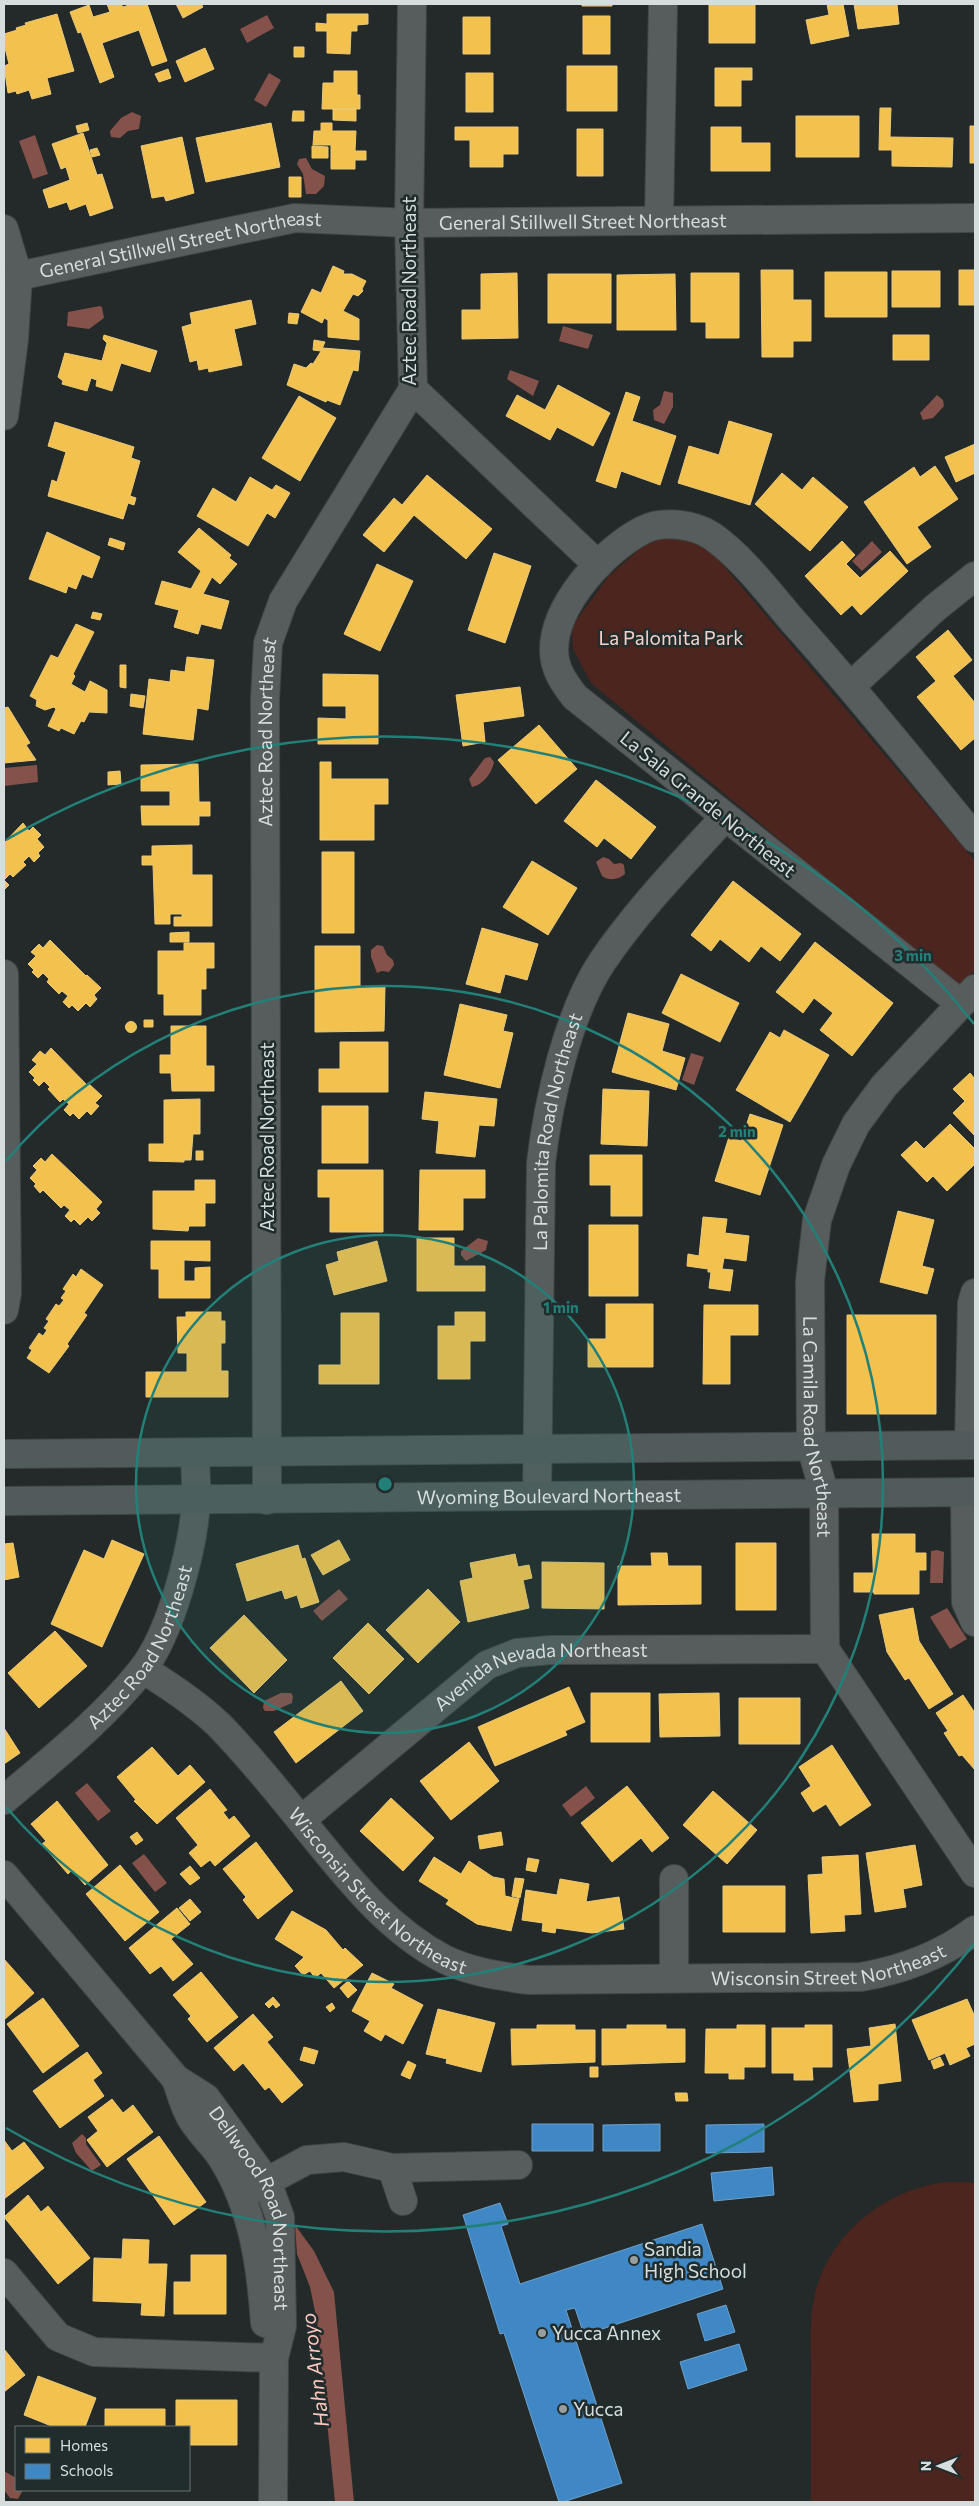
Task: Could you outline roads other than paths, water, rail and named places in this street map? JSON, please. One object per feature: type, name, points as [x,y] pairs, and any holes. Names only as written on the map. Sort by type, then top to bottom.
[{"type":"main road","points":[[4,1454],[195,1453],[538,1447],[972,1445]]},
{"type":"main road","name":"Wyoming Boulevard Northeast","points":[[4,1501],[970,1492]]},
{"type":"street","name":"Aztec Road Northeast","points":[[267,1500],[265,699],[268,643],[283,601],[412,389],[409,223],[412,4]]},
{"type":"street","points":[[659,220],[663,4]]},
{"type":"street","name":"General Stillwell Street Northeast","points":[[18,276],[295,218],[409,223],[975,218]]},
{"type":"street","points":[[4,229],[18,276],[14,339],[4,416]]},
{"type":"street","points":[[412,389],[598,565]]},
{"type":"street","name":"La Sala Grande Northeast","points":[[968,996],[724,818],[575,697],[560,678],[554,651],[558,621],[573,594],[598,565],[644,529],[687,525],[711,535],[734,555],[851,686],[975,838]]},
{"type":"street","points":[[851,686],[935,608],[975,576]]},
{"type":"street","name":"La Palomita Road Northeast","points":[[537,1496],[541,1163],[547,1114],[576,1016],[601,964],[644,904],[724,818]]},
{"type":"street","points":[[4,974],[7,1293],[4,1310]]},
{"type":"street","name":"La Camila Road Northeast","points":[[825,1649],[824,1492],[810,1446],[810,1281],[818,1220],[836,1165],[856,1124],[884,1086],[968,996]]},
{"type":"street","points":[[972,1445],[972,1303],[975,1293]]},
{"type":"street","name":"Aztec Road Northeast","points":[[4,1800],[93,1724],[143,1669],[164,1630],[179,1584],[193,1530],[196,1500],[195,1453]]},
{"type":"street","points":[[970,1492],[966,1602],[975,1622]]},
{"type":"street","points":[[825,1649],[975,1873]]},
{"type":"street","name":"Avenida Nevada Northeast","points":[[301,1820],[487,1666],[517,1653],[551,1650],[825,1649]]},
{"type":"street","name":"Wisconsin Street Northeast","points":[[143,1669],[191,1702],[218,1725],[301,1820],[349,1879],[380,1912],[405,1933],[445,1959],[481,1973],[528,1980],[861,1977],[890,1972],[918,1962],[975,1930]]},
{"type":"street","name":"Dellwood Road Northeast","points":[[4,1875],[176,2079],[206,2098],[267,2182],[280,2217],[282,2326],[274,2358],[273,2502]]},
{"type":"street","points":[[674,1879],[674,1978]]},
{"type":"street","name":"Dellwood Road Northeast","points":[[176,2079],[188,2113],[222,2158],[241,2195],[260,2270],[265,2325],[274,2358]]},
{"type":"street","points":[[241,2195],[307,2160],[344,2157],[392,2168],[518,2165]]},
{"type":"street","points":[[392,2168],[403,2200]]},
{"type":"street","points":[[4,2273],[58,2337],[94,2352],[274,2358]]},
{"type":"place","name":"Sandia High School","points":[[634,2260]]},
{"type":"place","name":"Yucca Annex","points":[[542,2333]]},
{"type":"place","name":"Yucca","points":[[563,2409]]},
{"type":"park label","name":"La Palomita Park","points":[[671,638]]},
{"type":"water label","name":"Hahn Arroyo","points":[[315,2370]]}]
